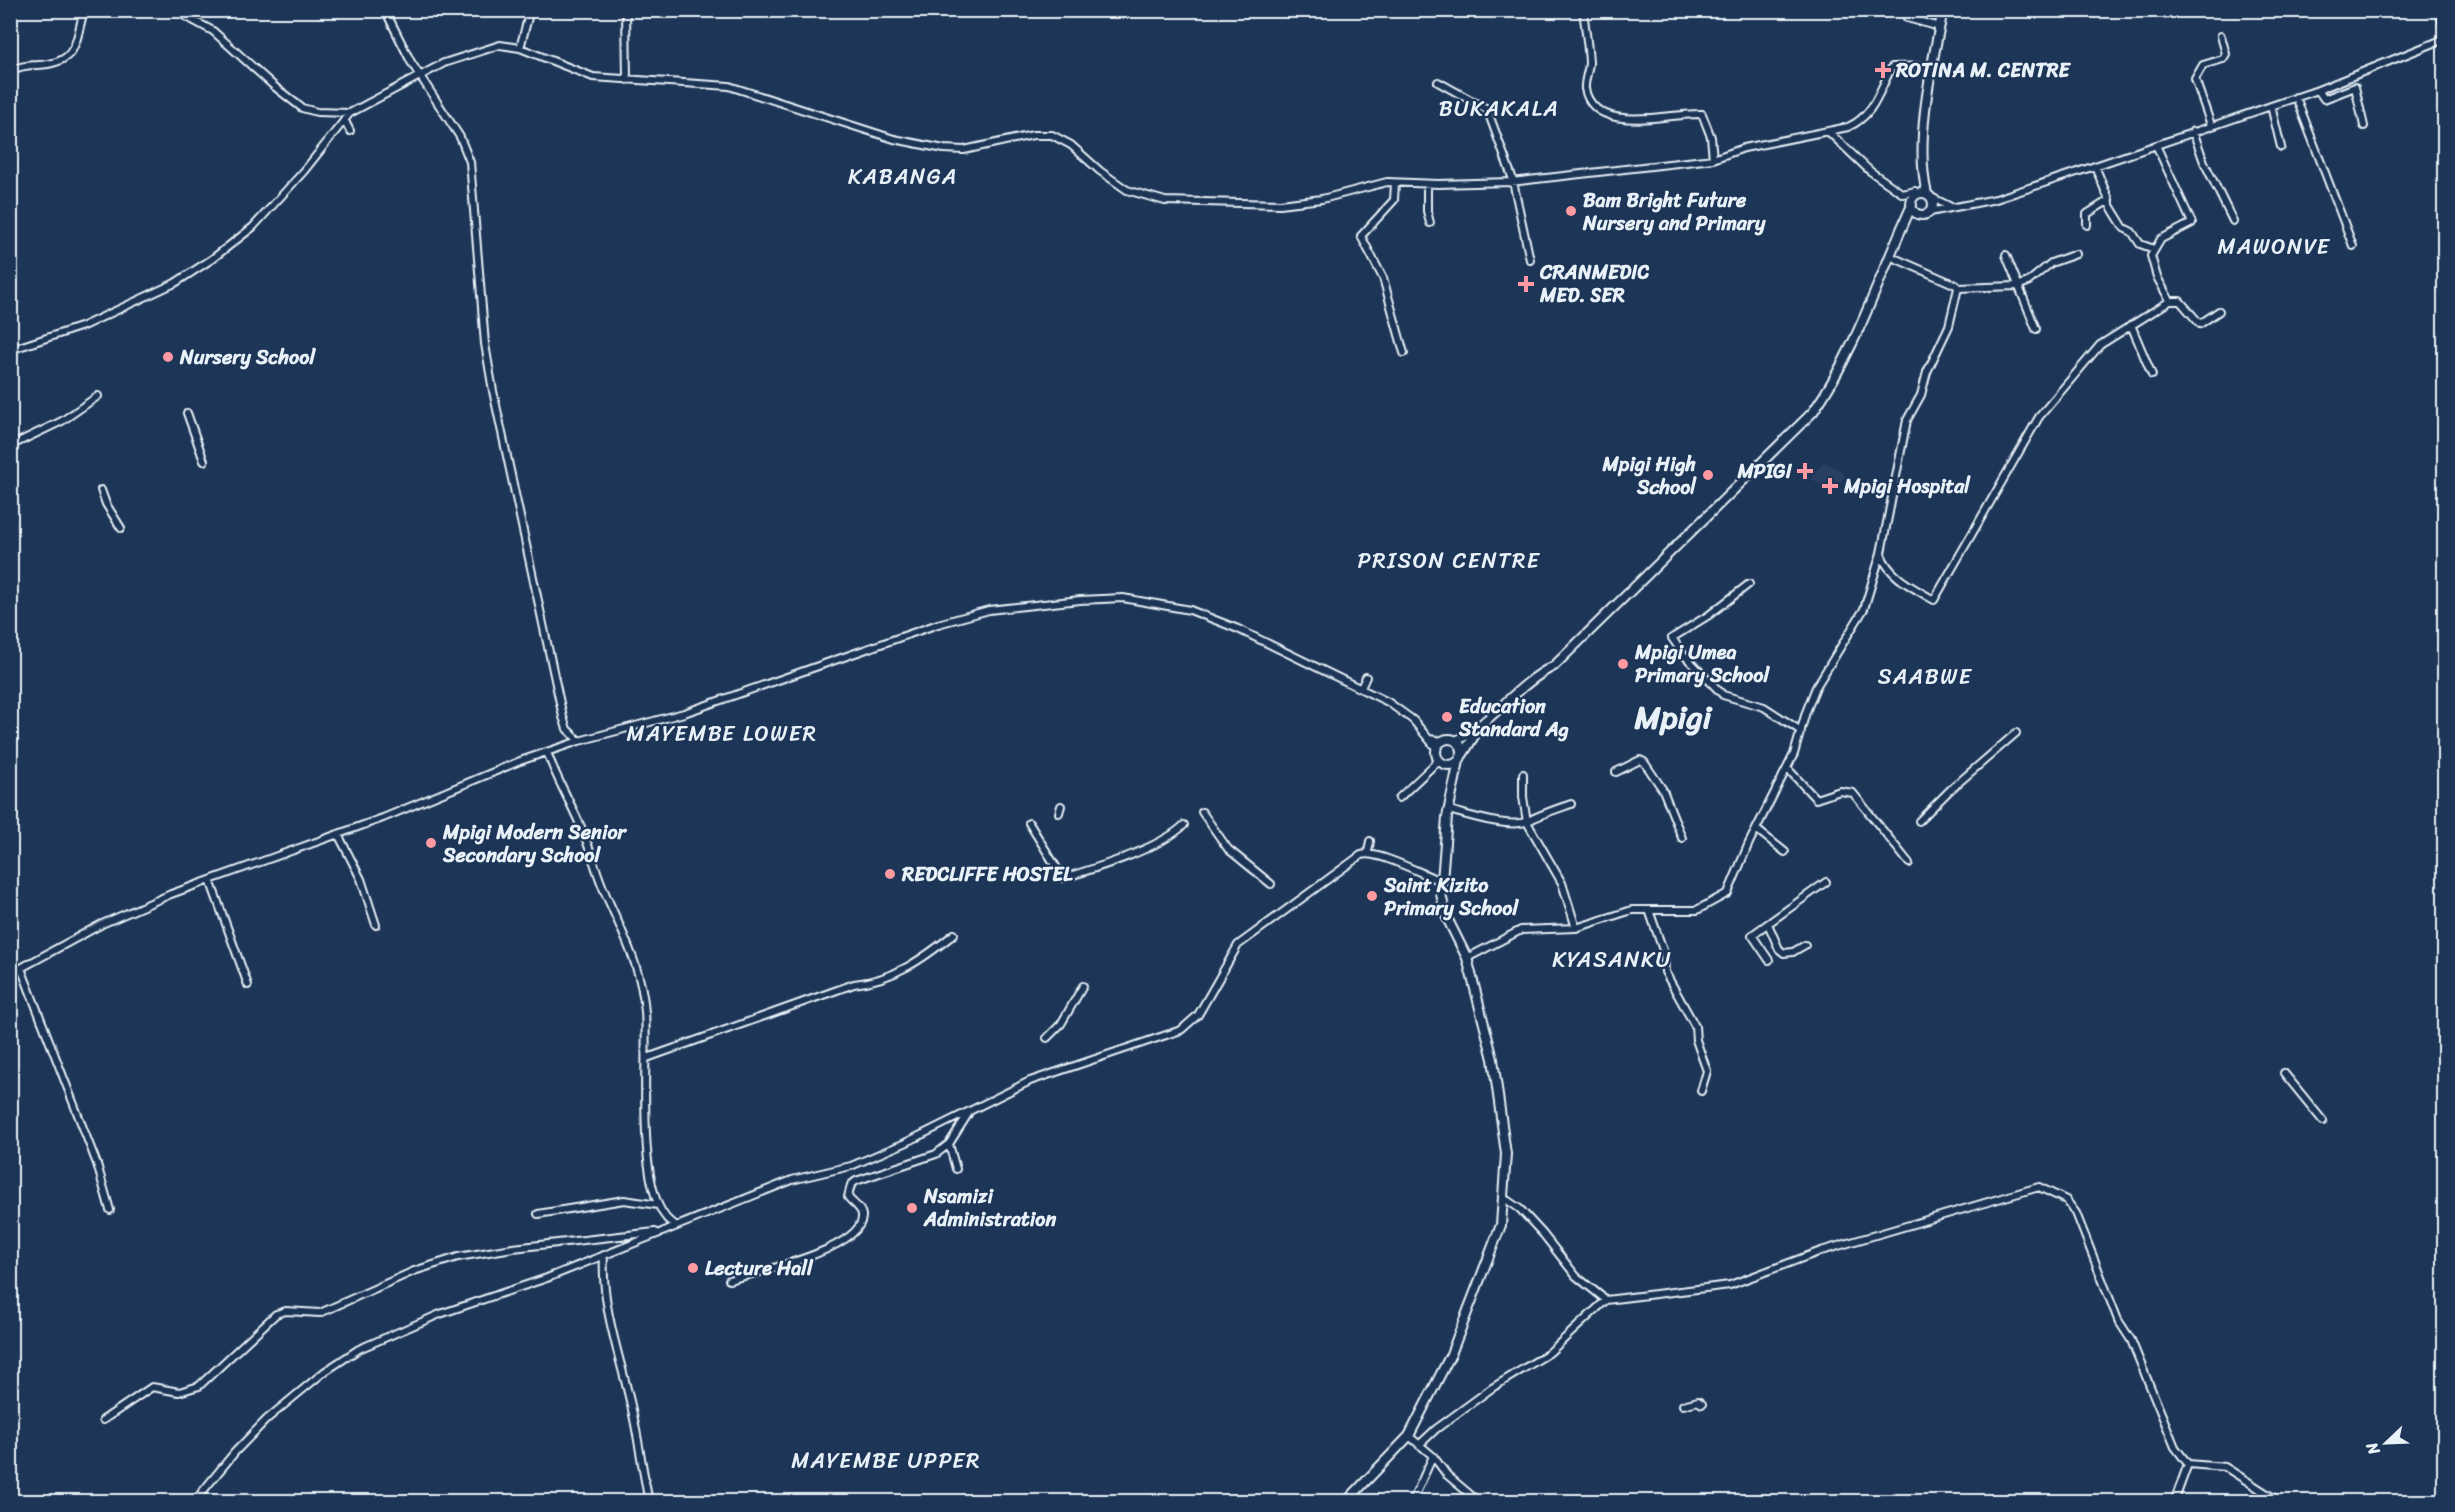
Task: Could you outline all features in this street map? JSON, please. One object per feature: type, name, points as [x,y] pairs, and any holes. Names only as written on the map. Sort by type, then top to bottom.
[{"type":"main road","points":[[1454,782],[1437,749],[1442,741],[1456,741],[1484,722],[1538,674],[1554,666],[1813,412],[1838,369],[1892,257],[1912,205],[1922,174],[1931,66],[1943,10]]},
{"type":"main road","points":[[1902,227],[1920,214],[1930,212],[1933,206],[1922,174]]},
{"type":"main road","points":[[1915,193],[1929,195]]},
{"type":"main road","points":[[1912,205],[1920,214]]},
{"type":"main road","points":[[1443,762],[1460,758],[1484,722]]},
{"type":"main road","points":[[1346,1502],[1409,1436],[1451,1354],[1501,1225],[1506,1154],[1493,1059],[1467,958],[1446,916],[1441,894],[1449,810],[1462,749],[1456,741]]},
{"type":"street","points":[[10,71],[27,65],[54,64],[67,58],[74,50],[84,10]]},
{"type":"street","points":[[174,10],[213,32],[302,108],[317,112],[350,113]]},
{"type":"street","points":[[385,10],[411,62],[460,137],[470,162],[485,344],[493,392],[563,717],[567,729],[579,741]]},
{"type":"street","points":[[520,48],[530,10]]},
{"type":"street","points":[[626,10],[627,80]]},
{"type":"street","points":[[1583,10],[1589,62],[1585,89],[1593,105],[1602,113],[1620,118],[1662,118],[1702,114],[1711,137],[1713,159]]},
{"type":"street","points":[[2440,10],[2445,31]]},
{"type":"street","points":[[1907,18],[1940,27]]},
{"type":"street","points":[[2211,125],[2195,79],[2203,65],[2223,59],[2226,54],[2221,36]]},
{"type":"street","points":[[1930,212],[1996,199],[2095,166],[2318,90],[2445,39]]},
{"type":"street","points":[[10,350],[83,326],[175,283],[212,259],[274,206],[350,113],[421,75],[500,45],[520,48],[593,77],[729,86],[894,139],[944,149],[964,150],[1033,135],[1052,135],[1071,145],[1100,171],[1127,190],[1165,201],[1280,204],[1322,199],[1395,183],[1511,182],[1713,159],[1744,148],[1830,132],[1863,118],[1875,105],[1892,67],[1931,66]]},
{"type":"street","points":[[1438,82],[1487,109],[1512,177],[1511,182],[1530,260]]},
{"type":"street","points":[[2318,90],[2324,99],[2355,87],[2364,126]]},
{"type":"street","points":[[2296,97],[2353,246]]},
{"type":"street","points":[[2271,106],[2281,147]]},
{"type":"street","points":[[345,121],[350,131]]},
{"type":"street","points":[[2193,131],[2208,171],[2234,220]]},
{"type":"street","points":[[1830,132],[1879,179],[1903,194],[1915,193]]},
{"type":"street","points":[[2156,145],[2192,223],[2161,239],[2151,256],[2170,301]]},
{"type":"street","points":[[2095,166],[2108,202],[2124,228],[2132,232],[2140,244],[2154,249]]},
{"type":"street","points":[[1395,183],[1394,200],[1361,236],[1383,278],[1404,353]]},
{"type":"street","points":[[1427,184],[1427,211],[1430,223]]},
{"type":"street","points":[[1929,195],[1951,207]]},
{"type":"street","points":[[2087,225],[2087,214],[2108,202]]},
{"type":"street","points":[[1892,257],[1952,282],[1958,288],[2017,286],[2028,282],[2051,263],[2076,254]]},
{"type":"street","points":[[2006,255],[2036,329]]},
{"type":"street","points":[[1467,958],[1521,930],[1576,928],[1626,911],[1697,910],[1728,893],[1756,829],[1787,768],[1816,687],[1864,609],[1881,553],[1907,420],[1949,326],[1958,288]]},
{"type":"street","points":[[1881,553],[1885,564],[1893,573],[1934,600],[2039,417],[2094,351],[2110,337],[2170,301],[2180,301],[2200,324],[2219,311]]},
{"type":"street","points":[[2131,325],[2152,375]]},
{"type":"street","points":[[10,446],[62,421],[98,396]]},
{"type":"street","points":[[187,413],[204,461]]},
{"type":"street","points":[[101,490],[106,504],[121,528]]},
{"type":"street","points":[[1749,584],[1710,615],[1672,638],[1683,654],[1723,695],[1764,707],[1801,731]]},
{"type":"street","points":[[10,974],[102,924],[210,880],[338,834],[547,752],[579,741],[684,713],[970,614],[1008,607],[1123,598],[1190,610],[1238,629],[1388,702],[1413,720],[1437,749]]},
{"type":"street","points":[[1361,688],[1366,677]]},
{"type":"street","points":[[1919,821],[1950,790],[2016,734]]},
{"type":"street","points":[[1428,739],[1442,741]]},
{"type":"street","points":[[547,752],[590,849],[594,869],[635,960],[645,1012],[646,1160],[662,1214],[677,1226]]},
{"type":"street","points":[[1616,772],[1640,760],[1644,762],[1663,790],[1682,838]]},
{"type":"street","points":[[1399,798],[1443,762]]},
{"type":"street","points":[[1787,768],[1816,799],[1840,790],[1853,793],[1908,863]]},
{"type":"street","points":[[1523,774],[1522,797],[1527,822],[1562,883],[1576,928]]},
{"type":"street","points":[[1449,810],[1500,822],[1527,822],[1533,817],[1571,804]]},
{"type":"street","points":[[1202,812],[1228,849],[1271,884]]},
{"type":"street","points":[[1029,823],[1063,878],[1091,870],[1172,837],[1184,825]]},
{"type":"street","points":[[1756,829],[1785,852]]},
{"type":"street","points":[[338,834],[361,879],[376,925]]},
{"type":"street","points":[[1368,852],[1370,841]]},
{"type":"street","points":[[194,1502],[235,1452],[267,1419],[343,1358],[440,1314],[604,1255],[792,1180],[851,1166],[905,1143],[1030,1082],[1181,1030],[1198,1015],[1238,945],[1275,916],[1318,888],[1353,859],[1368,852],[1442,881]]},
{"type":"street","points":[[210,880],[248,984]]},
{"type":"street","points":[[1769,960],[1752,935],[1826,882]]},
{"type":"street","points":[[1649,910],[1664,953],[1665,972],[1695,1026],[1696,1040],[1707,1071],[1701,1091]]},
{"type":"street","points":[[1768,924],[1779,949],[1784,952],[1793,952],[1805,945]]},
{"type":"street","points":[[647,1058],[854,984],[871,982],[914,965],[954,934]]},
{"type":"street","points":[[21,968],[97,1164],[110,1210]]},
{"type":"street","points":[[1047,1038],[1060,1023],[1083,987]]},
{"type":"street","points":[[2284,1072],[2324,1121]]},
{"type":"street","points":[[729,1280],[808,1258],[837,1244],[858,1226],[862,1218],[862,1212],[848,1197],[850,1185],[936,1154],[949,1144],[970,1111]]},
{"type":"street","points":[[949,1144],[956,1169]]},
{"type":"street","points":[[1419,1445],[1436,1429],[1492,1388],[1549,1353],[1605,1300],[1730,1285],[1821,1251],[2039,1187],[2066,1200],[2076,1214],[2118,1320],[2131,1340],[2175,1448],[2188,1464],[2225,1467],[2269,1496],[2283,1502]]},
{"type":"street","points":[[1504,1198],[1520,1209],[1576,1276],[1605,1300]]},
{"type":"street","points":[[538,1214],[624,1200],[658,1205]]},
{"type":"street","points":[[103,1420],[152,1387],[180,1392],[199,1386],[276,1314],[286,1311],[320,1313],[414,1271],[458,1257],[513,1248],[661,1232]]},
{"type":"street","points":[[604,1255],[603,1276],[607,1304],[619,1365],[632,1408],[649,1502]]},
{"type":"street","points":[[1683,1405],[1698,1401],[1702,1404]]},
{"type":"street","points":[[1409,1436],[1433,1456],[1447,1475],[1479,1502]]},
{"type":"street","points":[[1412,1502],[1433,1456]]},
{"type":"street","points":[[2174,1502],[2188,1464]]},
{"type":"shaded area","name":"Mpigi Hospital","points":[[1823,462],[1841,470],[1845,477],[1832,494],[1811,478]]},
{"type":"place","name":"ROTINA M. CENTRE","points":[[1883,70]]},
{"type":"place","name":"Bam Bright Future Nursery and Primary","points":[[1571,211]]},
{"type":"place","name":"CRANMEDIC MED. SER","points":[[1526,284]]},
{"type":"place","name":"Nursery School","points":[[168,357]]},
{"type":"place","name":"MPIGI","points":[[1805,471]]},
{"type":"place","name":"Mpigi High School","points":[[1708,475]]},
{"type":"place","name":"Mpigi Hospital","points":[[1830,486]]},
{"type":"place","name":"Mpigi Umea Primary School","points":[[1623,664]]},
{"type":"place","name":"Education Standard Ag","points":[[1447,717]]},
{"type":"place","name":"Mpigi Modern Senior Secondary School","points":[[431,843]]},
{"type":"place","name":"REDCLIFFE HOSTEL","points":[[890,874]]},
{"type":"place","name":"Saint Kizito Primary School","points":[[1372,896]]},
{"type":"place","name":"Nsamizi Administration","points":[[912,1208]]},
{"type":"place","name":"Lecture Hall","points":[[693,1268]]},
{"type":"district","name":"BUKAKALA","points":[[1499,108]]},
{"type":"district","name":"KABANGA","points":[[903,176]]},
{"type":"district","name":"MAWONVE","points":[[2274,246]]},
{"type":"district","name":"PRISON CENTRE","points":[[1449,560]]},
{"type":"district","name":"SAABWE","points":[[1925,676]]},
{"type":"district","name":"Mpigi","points":[[1673,717]]},
{"type":"district","name":"MAYEMBE LOWER","points":[[722,733]]},
{"type":"district","name":"KYASANKU","points":[[1612,959]]},
{"type":"district","name":"MAYEMBE UPPER","points":[[886,1460]]}]
